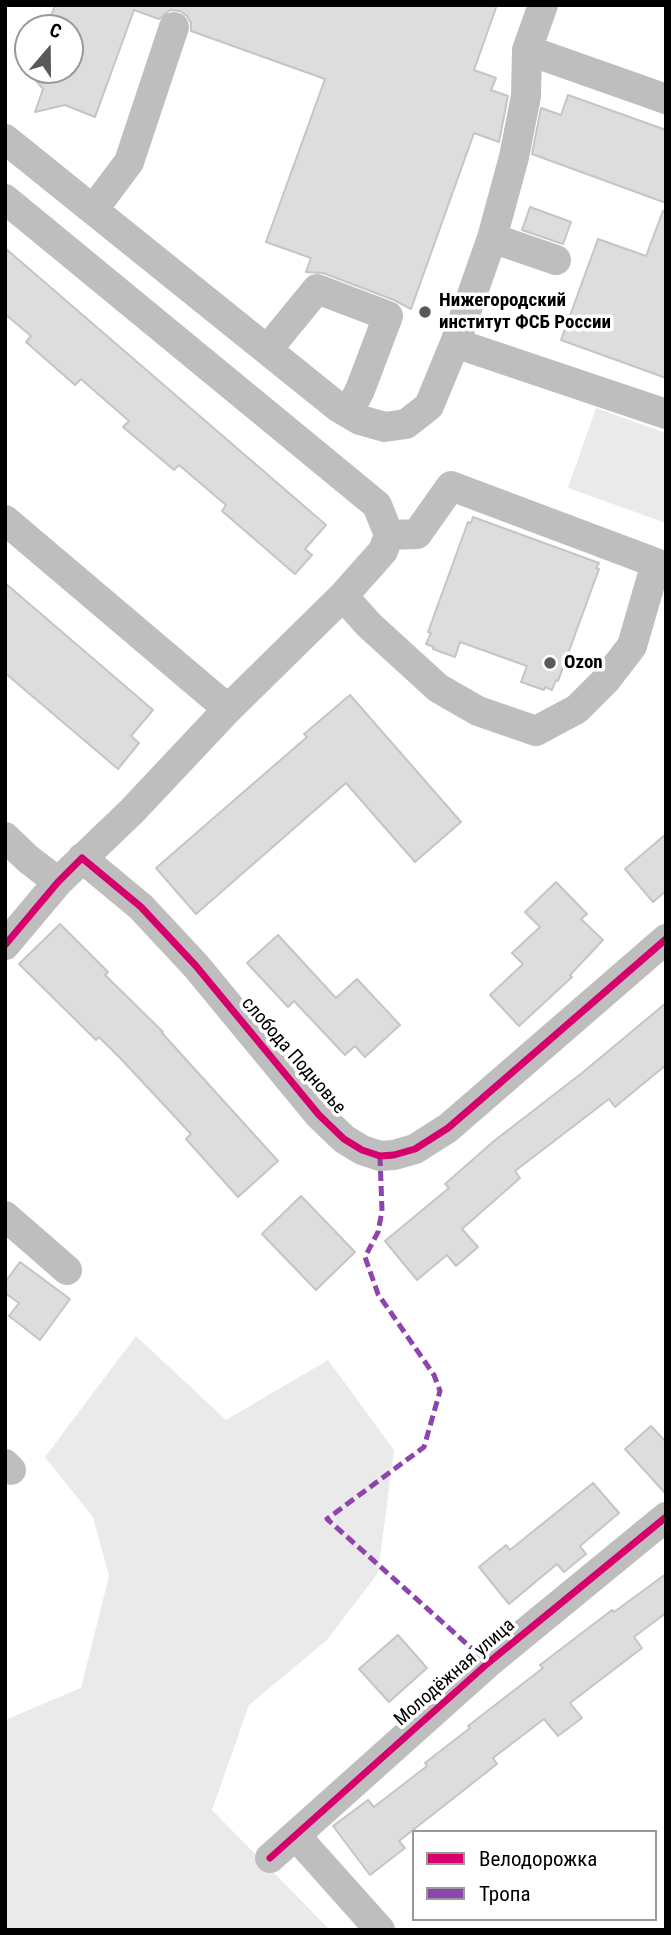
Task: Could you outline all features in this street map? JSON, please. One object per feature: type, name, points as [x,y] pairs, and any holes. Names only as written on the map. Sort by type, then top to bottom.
[{"type":"street","points":[[5,139],[348,414],[385,427],[406,424],[429,406],[455,343],[492,238],[524,108],[527,50],[543,5]]},
{"type":"street","points":[[93,210],[129,162],[174,27]]},
{"type":"street","points":[[527,50],[666,99]]},
{"type":"street","points":[[5,199],[377,505],[389,536],[383,551],[343,596],[228,709],[132,811],[58,882],[5,945]]},
{"type":"street","points":[[492,238],[556,260]]},
{"type":"street","points":[[267,350],[317,289],[388,316],[348,414]]},
{"type":"street","points":[[455,343],[666,414]]},
{"type":"street","points":[[343,596],[369,625],[438,688],[478,711],[536,731],[578,709],[605,681],[632,646],[656,563],[452,486],[417,534],[389,536]]},
{"type":"street","points":[[5,520],[228,709]]},
{"type":"street","points":[[5,837],[58,882]]},
{"type":"street","name":"слобода Подновье","points":[[82,858],[141,907],[196,966],[319,1115],[344,1139],[362,1150],[380,1156],[415,1149],[448,1128],[666,939]]},
{"type":"street","points":[[5,1216],[67,1270]]},
{"type":"street","name":"Молодёжная улица","points":[[270,1858],[488,1663],[666,1517]]},
{"type":"street","points":[[296,1836],[380,1930]]},
{"type":"shaded area","points":[[596,408],[666,433],[666,523],[568,488]]},
{"type":"shaded area","points":[[136,1336],[226,1420],[328,1360],[394,1450],[378,1573],[327,1640],[249,1705],[212,1810],[330,1930],[5,1930],[5,1720],[81,1688],[109,1576],[93,1517],[45,1457]]},
{"type":"building","points":[[55,5],[497,5],[474,70],[496,78],[491,90],[508,96],[499,142],[474,133],[411,309],[323,273],[306,272],[311,258],[266,242],[325,79],[191,31],[191,23],[180,11],[170,10],[159,19],[134,10],[95,117],[65,105],[35,112],[43,89],[39,84],[84,84],[84,14],[52,14]]},
{"type":"building","points":[[568,95],[666,130],[666,203],[532,154],[541,108],[561,115]]},
{"type":"building","points":[[530,207],[571,222],[563,244],[522,230]]},
{"type":"building","points":[[663,211],[666,211],[666,378],[561,340],[598,239],[646,256]]},
{"type":"building","points":[[5,248],[326,525],[305,549],[312,555],[295,574],[222,511],[226,505],[179,465],[174,470],[123,427],[129,421],[81,379],[75,385],[26,342],[31,336],[5,314]]},
{"type":"building","points":[[473,517],[599,563],[558,681],[556,680],[552,690],[521,682],[527,666],[460,642],[455,657],[426,644],[468,522],[471,523]]},
{"type":"building","points":[[5,583],[153,710],[131,736],[139,743],[118,769],[5,673]]},
{"type":"building","points":[[350,695],[461,822],[415,862],[346,783],[196,914],[156,868],[307,737],[304,734]]},
{"type":"building","points":[[666,834],[666,891],[653,902],[625,869]]},
{"type":"building","points":[[556,882],[587,914],[581,919],[603,940],[570,975],[572,977],[519,1026],[490,995],[523,964],[512,953],[540,927],[525,912]]},
{"type":"building","points":[[60,924],[108,972],[105,975],[163,1032],[278,1161],[238,1197],[186,1139],[191,1134],[122,1060],[99,1037],[96,1040],[19,964]]},
{"type":"building","points":[[278,935],[336,998],[357,979],[400,1025],[365,1057],[355,1046],[345,1055],[294,1001],[288,1007],[247,963]]},
{"type":"building","points":[[666,1003],[666,1065],[615,1107],[609,1099],[515,1171],[520,1178],[462,1229],[478,1247],[456,1266],[447,1255],[417,1280],[385,1241],[449,1188],[445,1184],[494,1141]]},
{"type":"building","points":[[301,1196],[355,1252],[316,1290],[262,1234]]},
{"type":"building","points":[[20,1262],[70,1299],[40,1340],[9,1316],[19,1303],[5,1293],[5,1282]]},
{"type":"building","points":[[651,1426],[666,1442],[666,1494],[625,1449]]},
{"type":"building","points":[[593,1483],[619,1513],[580,1546],[586,1554],[564,1572],[557,1564],[509,1604],[479,1567],[506,1545],[510,1550]]},
{"type":"building","points":[[666,1574],[666,1613],[634,1637],[642,1648],[570,1703],[582,1718],[558,1736],[544,1719],[493,1758],[497,1764],[399,1841],[405,1848],[370,1875],[333,1826],[368,1800],[374,1807],[427,1766],[425,1763],[470,1728],[468,1726],[543,1668],[540,1665],[612,1610],[614,1612]]},
{"type":"building","points":[[398,1635],[427,1668],[389,1702],[359,1669]]},
{"type":"marked path","points":[[380,1156],[382,1211],[378,1232],[365,1257],[378,1294],[434,1375],[440,1391],[424,1447],[327,1519],[488,1663]]},
{"type":"cycle path","points":[[5,945],[82,858],[141,907],[196,966],[319,1115],[344,1139],[362,1150],[380,1156],[415,1149],[448,1128],[666,939]]},
{"type":"cycle path","points":[[270,1858],[488,1663],[666,1517]]},
{"type":"place","name":"Нижегородский институт ФСБ России","points":[[425,312]]},
{"type":"place","name":"Ozon","points":[[550,663]]}]
